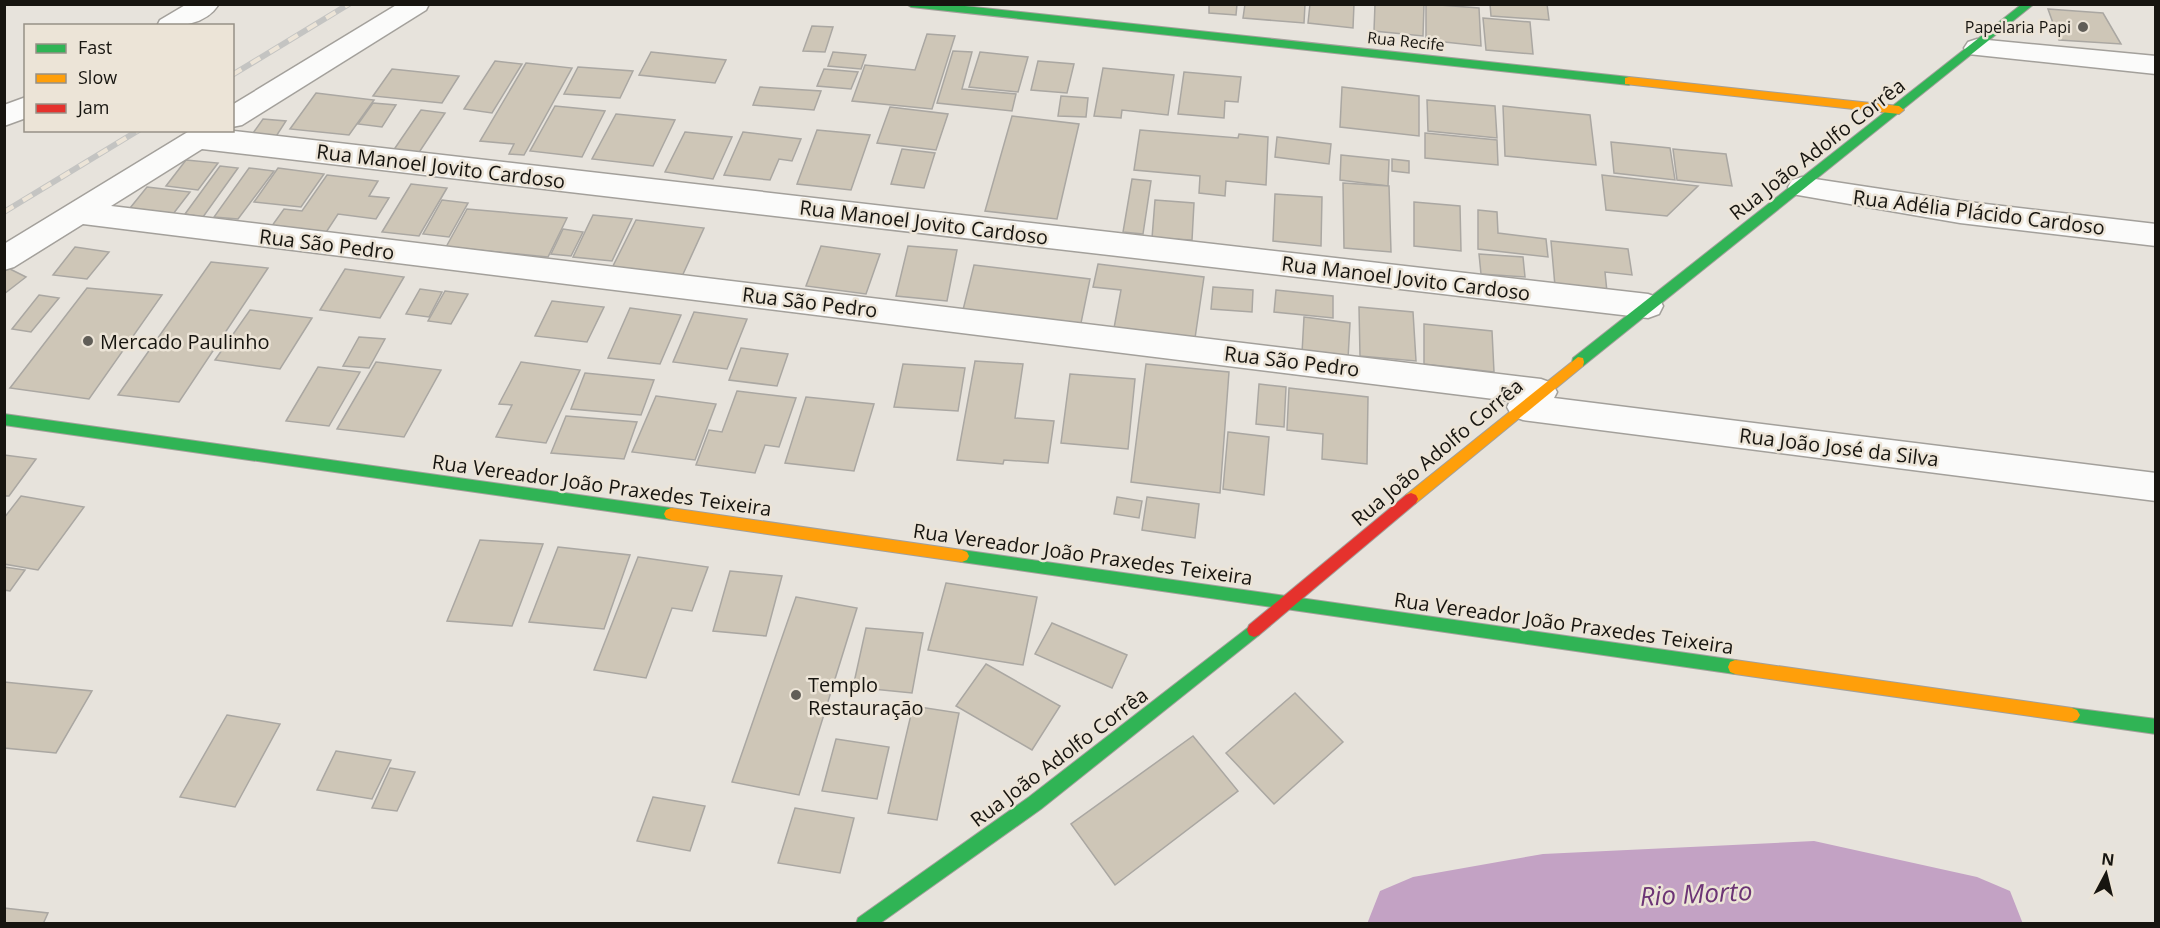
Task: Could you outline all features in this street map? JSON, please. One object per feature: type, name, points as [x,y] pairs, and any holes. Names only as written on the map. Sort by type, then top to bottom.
[{"type":"street","points":[[172,24],[207,4]]},
{"type":"street","points":[[234,117],[417,4]]},
{"type":"street","name":"Rua Recife","points":[[911,4],[1899,110]]},
{"type":"street","name":"Rua João Adolfo Corrêa","points":[[864,924],[1035,803],[1286,603],[1532,399],[1899,110],[2029,4]]},
{"type":"street","points":[[1977,48],[2156,65]]},
{"type":"street","points":[[4,259],[206,135]]},
{"type":"street","name":"Rua Manoel Jovito Cardoso","points":[[206,135],[1648,306]]},
{"type":"street","name":"Rua Adélia Plácido Cardoso","points":[[1802,187],[1960,212],[2156,235]]},
{"type":"street","name":"Rua São Pedro","points":[[79,213],[1532,399]]},
{"type":"street","name":"Rua João José da Silva","points":[[1532,399],[2156,487]]},
{"type":"street","name":"Rua Vereador João Praxedes Teixeira","points":[[4,419],[2156,727]]},
{"type":"building","points":[[1209,4],[1237,4],[1236,15],[1209,13]]},
{"type":"building","points":[[1245,4],[1305,4],[1304,23],[1243,18]]},
{"type":"building","points":[[1310,4],[1354,4],[1353,28],[1308,23]]},
{"type":"building","points":[[1375,4],[1424,4],[1423,36],[1374,31]]},
{"type":"building","points":[[1426,4],[1479,8],[1481,46],[1426,40]]},
{"type":"building","points":[[1490,4],[1547,4],[1549,20],[1491,16]]},
{"type":"building","name":"Papelaria Papi","points":[[2048,9],[2103,13],[2121,44],[2059,40]]},
{"type":"building","points":[[1483,18],[1530,22],[1533,54],[1486,50]]},
{"type":"building","points":[[812,26],[833,27],[825,52],[803,51]]},
{"type":"building","points":[[927,34],[955,36],[932,109],[852,101],[865,65],[915,70]]},
{"type":"building","points":[[953,51],[972,52],[962,89],[1016,94],[1012,111],[937,103]]},
{"type":"building","points":[[651,52],[726,60],[715,83],[639,75]]},
{"type":"building","points":[[833,52],[866,55],[861,69],[828,66]]},
{"type":"building","points":[[980,52],[1028,57],[1018,92],[969,87]]},
{"type":"building","points":[[495,61],[522,64],[492,113],[464,109]]},
{"type":"building","points":[[1038,61],[1074,64],[1067,93],[1031,90]]},
{"type":"building","points":[[526,63],[572,68],[524,155],[509,154],[514,144],[480,141]]},
{"type":"building","points":[[578,67],[633,71],[620,98],[564,94]]},
{"type":"building","points":[[1103,68],[1174,75],[1168,115],[1122,110],[1121,118],[1094,116]]},
{"type":"building","points":[[392,69],[459,76],[442,103],[373,96]]},
{"type":"building","points":[[824,69],[858,72],[851,89],[817,86]]},
{"type":"building","points":[[1184,72],[1241,77],[1238,102],[1225,101],[1224,118],[1178,114]]},
{"type":"building","points":[[760,87],[821,91],[814,110],[753,105]]},
{"type":"building","points":[[1342,87],[1419,96],[1419,136],[1340,127]]},
{"type":"building","points":[[316,93],[374,100],[349,135],[290,129]]},
{"type":"building","points":[[1061,96],[1088,98],[1086,117],[1058,116]]},
{"type":"building","points":[[1427,100],[1495,106],[1497,138],[1428,131]]},
{"type":"building","points":[[373,103],[396,105],[382,127],[358,124]]},
{"type":"building","points":[[555,106],[605,111],[582,157],[530,151]]},
{"type":"building","points":[[1503,106],[1590,115],[1596,165],[1505,156]]},
{"type":"building","points":[[890,107],[948,114],[936,150],[877,143]]},
{"type":"building","points":[[421,110],[445,113],[418,154],[393,151]]},
{"type":"building","points":[[616,114],[675,120],[653,166],[592,159]]},
{"type":"building","points":[[1012,116],[1079,124],[1057,219],[985,211]]},
{"type":"building","points":[[263,119],[286,121],[275,138],[251,136]]},
{"type":"building","points":[[817,130],[870,135],[851,190],[797,184]]},
{"type":"building","points":[[1140,130],[1238,138],[1239,134],[1268,137],[1266,185],[1226,181],[1225,196],[1199,193],[1200,176],[1134,170]]},
{"type":"building","points":[[685,132],[732,137],[713,179],[665,172]]},
{"type":"building","points":[[743,132],[801,139],[792,161],[779,159],[770,180],[724,175]]},
{"type":"building","points":[[1425,133],[1497,140],[1498,165],[1425,158]]},
{"type":"building","points":[[1277,137],[1331,144],[1329,164],[1275,157]]},
{"type":"building","points":[[1611,142],[1670,148],[1675,180],[1614,173]]},
{"type":"building","points":[[902,149],[935,153],[924,188],[891,184]]},
{"type":"building","points":[[1673,149],[1726,154],[1732,186],[1677,180]]},
{"type":"building","points":[[1341,155],[1389,160],[1388,186],[1340,180]]},
{"type":"building","points":[[1392,159],[1409,161],[1409,173],[1392,171]]},
{"type":"building","points":[[186,160],[218,163],[198,190],[166,186]]},
{"type":"building","points":[[220,166],[238,168],[203,217],[185,214]]},
{"type":"building","points":[[249,168],[274,171],[238,219],[214,217]]},
{"type":"building","points":[[278,168],[324,174],[301,207],[254,202]]},
{"type":"building","points":[[327,175],[378,181],[369,196],[389,198],[376,219],[338,214],[323,237],[269,230],[284,209],[302,211]]},
{"type":"building","points":[[1602,175],[1698,186],[1667,216],[1606,210]]},
{"type":"building","points":[[1132,179],[1151,181],[1143,234],[1123,232]]},
{"type":"building","points":[[1343,183],[1389,186],[1391,252],[1344,248]]},
{"type":"building","points":[[411,184],[447,188],[419,236],[382,232]]},
{"type":"building","points":[[147,187],[190,192],[170,218],[126,213]]},
{"type":"building","points":[[1275,194],[1322,197],[1321,246],[1273,241]]},
{"type":"building","points":[[442,200],[468,203],[449,237],[423,234]]},
{"type":"building","points":[[1155,200],[1194,203],[1192,240],[1152,238]]},
{"type":"building","points":[[1414,202],[1460,206],[1461,251],[1414,246]]},
{"type":"building","points":[[467,209],[567,218],[548,257],[446,247]]},
{"type":"building","points":[[1478,210],[1497,212],[1498,233],[1546,239],[1548,257],[1478,249]]},
{"type":"building","points":[[593,215],[632,219],[612,261],[573,257]]},
{"type":"building","points":[[636,220],[704,228],[679,283],[609,274]]},
{"type":"building","points":[[563,229],[583,232],[571,256],[551,254]]},
{"type":"building","points":[[1551,241],[1628,249],[1632,275],[1605,272],[1607,292],[1555,286]]},
{"type":"building","points":[[821,246],[880,254],[866,294],[806,286]]},
{"type":"building","points":[[908,246],[957,250],[947,301],[896,296]]},
{"type":"building","points":[[75,247],[109,252],[87,279],[53,275]]},
{"type":"building","points":[[1479,254],[1523,257],[1525,277],[1481,274]]},
{"type":"building","points":[[211,262],[268,268],[179,402],[118,395]]},
{"type":"building","points":[[1098,264],[1204,277],[1195,338],[1114,328],[1121,290],[1093,287]]},
{"type":"building","points":[[974,265],[1090,279],[1080,328],[962,314]]},
{"type":"building","points":[[4,266],[26,277],[4,294]]},
{"type":"building","points":[[345,269],[404,277],[380,318],[320,310]]},
{"type":"building","points":[[1213,287],[1253,290],[1252,312],[1211,309]]},
{"type":"building","name":"Mercado Paulinho","points":[[87,288],[162,295],[89,399],[10,388]]},
{"type":"building","points":[[420,289],[442,292],[429,317],[406,314]]},
{"type":"building","points":[[1276,290],[1333,296],[1333,318],[1274,312]]},
{"type":"building","points":[[445,291],[468,294],[451,324],[428,321]]},
{"type":"building","points":[[39,295],[59,298],[31,332],[12,329]]},
{"type":"building","points":[[552,301],[604,307],[587,342],[535,336]]},
{"type":"building","points":[[1359,307],[1413,312],[1416,361],[1360,356]]},
{"type":"building","points":[[630,308],[681,315],[660,364],[608,358]]},
{"type":"building","points":[[250,310],[312,318],[280,369],[215,360]]},
{"type":"building","points":[[694,312],[747,319],[727,369],[673,362]]},
{"type":"building","points":[[1304,317],[1350,323],[1348,359],[1302,353]]},
{"type":"building","points":[[1424,324],[1492,331],[1494,372],[1424,364]]},
{"type":"building","points":[[359,337],[385,339],[369,368],[343,366]]},
{"type":"building","points":[[741,348],[788,354],[777,386],[729,380]]},
{"type":"building","points":[[975,361],[1023,364],[1015,418],[1054,421],[1048,463],[1004,460],[1003,464],[957,460]]},
{"type":"building","points":[[376,362],[441,370],[404,437],[337,429]]},
{"type":"building","points":[[521,362],[580,370],[546,443],[496,437],[512,405],[499,404]]},
{"type":"building","points":[[903,364],[965,368],[958,411],[894,407]]},
{"type":"building","points":[[1146,364],[1229,372],[1220,493],[1131,482]]},
{"type":"building","points":[[318,367],[360,372],[329,426],[286,421]]},
{"type":"building","points":[[585,373],[654,380],[641,415],[571,409]]},
{"type":"building","points":[[1070,374],[1135,379],[1128,449],[1061,443]]},
{"type":"building","points":[[1259,384],[1286,387],[1284,427],[1256,424]]},
{"type":"building","points":[[1289,388],[1368,397],[1367,464],[1322,459],[1323,434],[1287,430]]},
{"type":"building","points":[[737,391],[796,398],[779,447],[765,445],[755,473],[696,465],[709,430],[722,432]]},
{"type":"building","points":[[656,396],[716,404],[695,460],[632,452]]},
{"type":"building","points":[[806,397],[874,404],[854,471],[785,463]]},
{"type":"building","points":[[566,416],[637,422],[624,459],[551,453]]},
{"type":"building","points":[[1228,432],[1269,437],[1264,495],[1223,489]]},
{"type":"building","points":[[4,455],[36,459],[9,496],[4,496]]},
{"type":"building","points":[[21,496],[84,507],[38,570],[4,564],[4,518]]},
{"type":"building","points":[[1117,497],[1142,501],[1139,518],[1114,514]]},
{"type":"building","points":[[1147,497],[1199,504],[1195,538],[1142,530]]},
{"type":"building","points":[[480,540],[543,544],[512,626],[447,621]]},
{"type":"building","points":[[558,547],[630,555],[604,629],[529,622]]},
{"type":"building","points":[[638,557],[708,567],[692,611],[672,608],[646,678],[594,670]]},
{"type":"building","points":[[4,567],[25,570],[10,591],[4,590]]},
{"type":"building","points":[[730,571],[782,576],[766,636],[713,631]]},
{"type":"building","points":[[946,583],[1037,597],[1023,665],[928,650]]},
{"type":"building","name":"Templo Restauração","points":[[796,597],[857,608],[799,795],[732,782]]},
{"type":"building","points":[[1052,623],[1127,655],[1112,688],[1035,654]]},
{"type":"building","points":[[866,628],[923,633],[912,693],[853,687]]},
{"type":"building","points":[[986,664],[1060,706],[1032,750],[956,706]]},
{"type":"building","points":[[4,682],[92,691],[56,753],[4,748]]},
{"type":"building","points":[[1295,693],[1343,742],[1274,804],[1226,753]]},
{"type":"building","points":[[913,706],[959,713],[937,820],[888,813]]},
{"type":"building","points":[[227,715],[280,724],[235,807],[180,797]]},
{"type":"building","points":[[1193,736],[1238,791],[1115,885],[1071,824]]},
{"type":"building","points":[[836,739],[889,747],[877,799],[822,791]]},
{"type":"building","points":[[336,751],[391,760],[372,799],[317,790]]},
{"type":"building","points":[[390,768],[415,772],[397,811],[372,808]]},
{"type":"building","points":[[653,797],[705,806],[690,851],[637,841]]},
{"type":"building","points":[[795,808],[854,818],[840,873],[778,863]]},
{"type":"building","points":[[4,908],[48,913],[43,924],[4,924]]},
{"type":"waterway","name":"Rio Morto","points":[[1413,924],[1543,900],[1814,887],[1977,924]]},
{"type":"railway","points":[[234,74],[349,4]]},
{"type":"railway","points":[[4,212],[136,132]]},
{"type":"traffic: fast","points":[[911,4],[1629,81]]},
{"type":"traffic: fast","points":[[1578,362],[2029,4]]},
{"type":"traffic: fast","points":[[4,419],[671,514]]},
{"type":"traffic: fast","points":[[962,556],[1735,667]]},
{"type":"traffic: fast","points":[[864,924],[1035,803],[1254,630]]},
{"type":"traffic: fast","points":[[2072,715],[2156,727]]},
{"type":"traffic: slow","points":[[1629,81],[1899,110]]},
{"type":"traffic: slow","points":[[1411,499],[1578,362]]},
{"type":"traffic: slow","points":[[671,514],[962,556]]},
{"type":"traffic: slow","points":[[1735,667],[2072,715]]},
{"type":"traffic: jam","points":[[1254,630],[1411,499]]},
{"type":"place","name":"Papelaria Papi","points":[[2083,27]]},
{"type":"place","name":"Mercado Paulinho","points":[[88,341]]},
{"type":"place","name":"Templo Restauração","points":[[796,695]]}]
